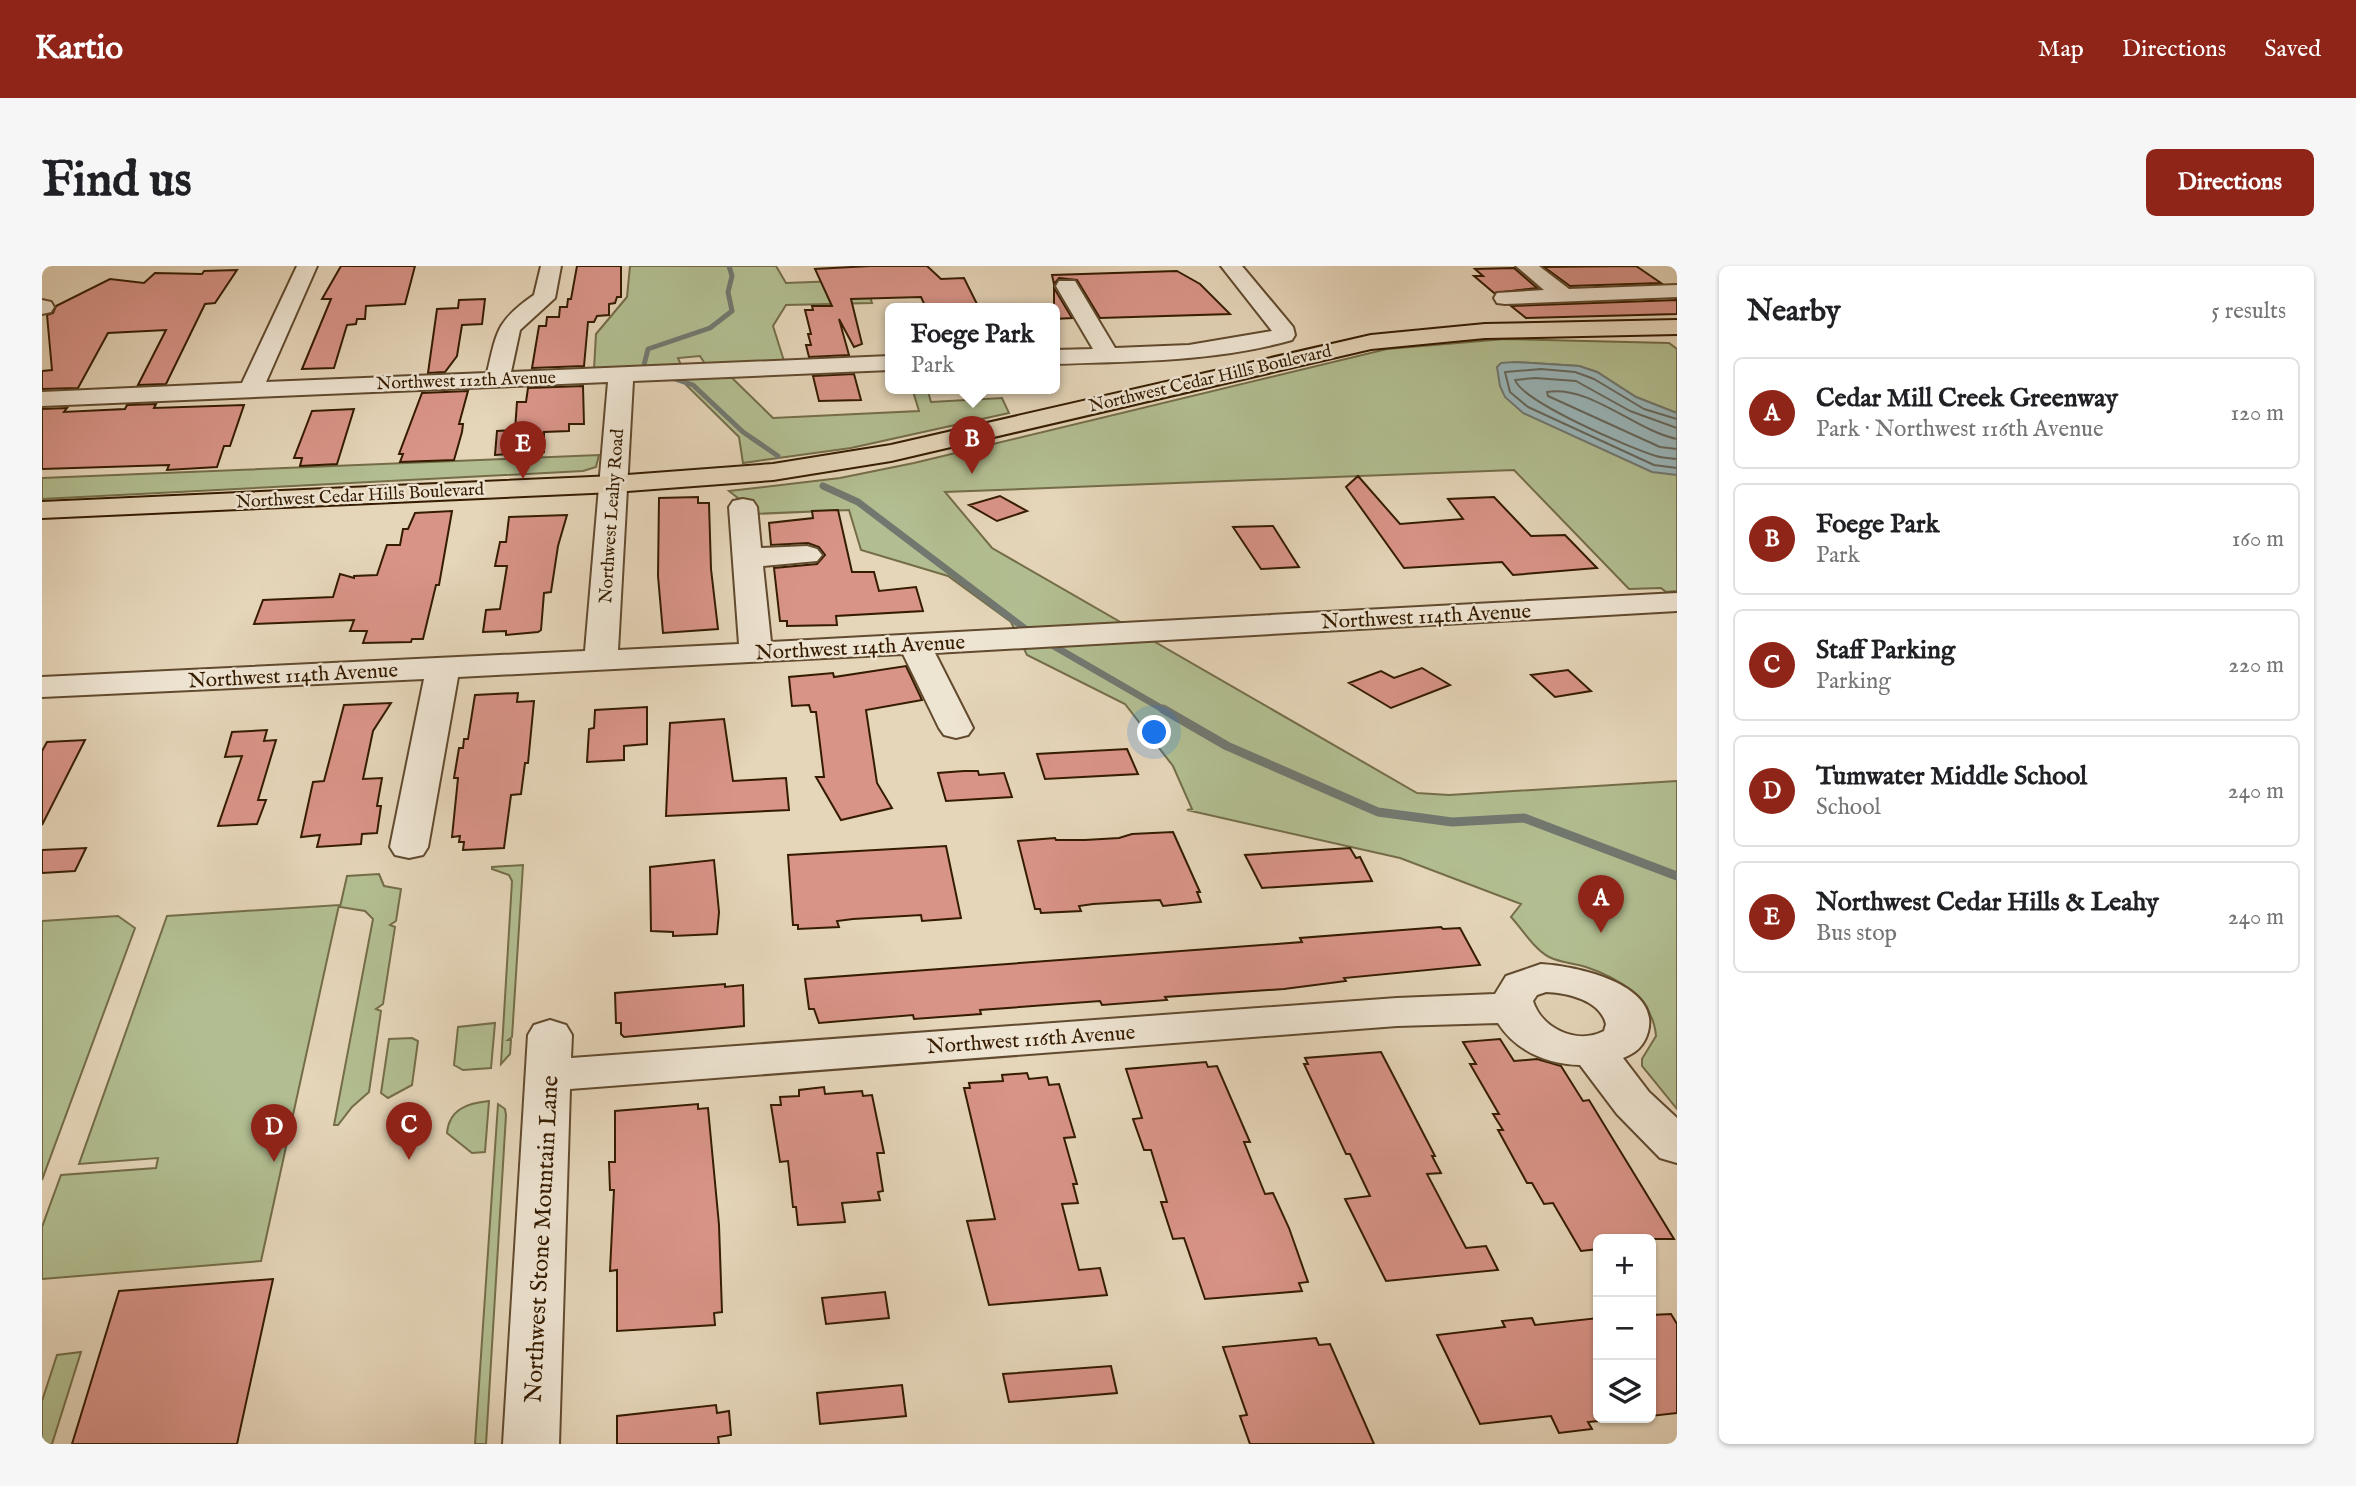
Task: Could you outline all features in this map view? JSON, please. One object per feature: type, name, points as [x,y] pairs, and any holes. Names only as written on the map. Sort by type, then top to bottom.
[{"type":"main road","name":"Northwest Cedar Hills Boulevard","points":[[42,510],[728,477],[850,461],[1337,348],[1418,335],[1502,329],[1677,327]]},
{"type":"street","points":[[251,389],[307,266]]},
{"type":"street","points":[[498,378],[509,329],[519,316],[544,298],[551,266]]},
{"type":"street","points":[[1060,357],[1189,352],[1274,339],[1284,335],[1284,331],[1231,266]]},
{"type":"street","points":[[1525,266],[1565,296]]},
{"type":"street","points":[[1505,298],[1565,296],[1674,281]]},
{"type":"street","points":[[1068,286],[1108,355]]},
{"type":"street","name":"Northwest 112th Avenue","points":[[42,399],[885,363]]},
{"type":"street","name":"Northwest Leahy Road","points":[[601,660],[621,373]]},
{"type":"street","points":[[743,507],[756,653]]},
{"type":"street","points":[[747,558],[807,555]]},
{"type":"street","name":"Northwest 114th Avenue","points":[[42,688],[915,645],[1677,602]]},
{"type":"street","points":[[915,645],[956,728]]},
{"type":"street","points":[[409,847],[443,668]]},
{"type":"street","points":[[1541,978],[1569,979],[1596,989],[1618,1004],[1629,1022],[1624,1039],[1606,1049],[1578,1051],[1549,1043],[1525,1028],[1513,1009],[1515,993],[1530,981],[1541,978]]},
{"type":"street","name":"Northwest 116th Avenue","points":[[549,1055],[1463,1008],[1513,1009]]},
{"type":"street","points":[[1593,1051],[1633,1103],[1677,1146]]},
{"type":"street","name":"Northwest Stone Mountain Lane","points":[[531,1444],[549,1055]]},
{"type":"green space","points":[[630,266],[776,266],[786,283],[865,280],[872,303],[786,305],[773,326],[784,361],[705,364],[700,356],[678,358],[681,365],[594,369],[596,334],[627,297]]},
{"type":"green space","points":[[1505,339],[1669,343],[1677,349],[1677,413],[1636,397],[1597,372],[1579,366],[1514,362],[1677,447],[1677,591],[1666,592],[1661,588],[1629,589],[1514,470],[945,492],[992,548],[1417,793],[1449,795],[1677,781],[1677,1109],[1642,1066],[1642,1059],[1656,1036],[1648,1011],[1641,1001],[1610,977],[1544,954],[1511,917],[1521,904],[1400,858],[1187,810],[1192,809],[1173,766],[1125,704],[1027,655],[1011,622],[948,576],[861,550],[849,510],[753,514],[752,502],[738,498],[729,491],[840,478],[914,463],[1387,349]]},
{"type":"green space","points":[[727,373],[773,418],[919,411],[914,394],[929,394],[931,402],[1002,398],[1009,413],[851,448],[743,463],[739,437],[676,375]]},
{"type":"green space","points":[[599,455],[596,467],[583,471],[42,499],[42,478]]},
{"type":"green space","points":[[523,865],[512,1037],[508,1040],[511,1040],[510,1054],[501,1064],[512,881],[509,875],[492,867]]},
{"type":"green space","points":[[379,874],[384,886],[401,889],[396,921],[390,925],[395,927],[383,1004],[376,1009],[381,1011],[369,1092],[352,1107],[338,1125],[334,1125],[373,919],[365,911],[340,907],[347,876]]},
{"type":"green space","points":[[339,905],[261,1261],[42,1279],[42,1227],[61,1175],[156,1168],[158,1158],[79,1164],[167,916]]},
{"type":"green space","points":[[118,916],[135,928],[42,1180],[42,921]]},
{"type":"green space","points":[[495,1023],[491,1068],[463,1070],[454,1065],[458,1027]]},
{"type":"green space","points":[[412,1038],[418,1041],[412,1085],[388,1098],[381,1093],[389,1039]]},
{"type":"green space","points":[[489,1101],[485,1152],[472,1153],[447,1133],[451,1118],[467,1106]]},
{"type":"green space","points":[[498,1104],[505,1109],[506,1115],[486,1444],[475,1444]]},
{"type":"green space","points":[[81,1352],[52,1444],[42,1444],[42,1401],[57,1355]]},
{"type":"water","points":[[1501,363],[1579,366],[1597,372],[1636,397],[1677,413],[1677,475],[1652,472],[1523,413],[1505,397],[1500,386],[1497,367]]},
{"type":"building","points":[[341,266],[415,266],[405,304],[366,306],[365,319],[357,319],[356,324],[347,325],[334,368],[302,369],[331,299],[322,299]]},
{"type":"building","points":[[577,266],[621,266],[621,297],[617,297],[615,303],[609,304],[609,315],[597,316],[594,322],[588,322],[584,366],[532,368],[539,326],[546,326],[547,317],[559,317],[560,307],[567,307]]},
{"type":"building","points":[[927,266],[941,279],[964,278],[976,303],[924,303],[921,297],[851,299],[862,344],[854,347],[839,319],[849,355],[809,357],[806,345],[811,345],[808,334],[811,334],[805,310],[813,310],[812,306],[832,306],[815,269]]},
{"type":"building","points":[[1636,266],[1661,283],[1570,286],[1544,267]]},
{"type":"building","points":[[1514,268],[1537,288],[1494,293],[1474,276],[1483,276],[1475,269]]},
{"type":"building","points":[[237,270],[215,303],[205,304],[166,384],[138,385],[166,330],[108,333],[78,388],[42,389],[42,371],[52,370],[47,315],[53,313],[56,306],[110,279],[144,283],[155,273],[202,274],[204,271]]},
{"type":"building","points":[[1177,271],[1200,284],[1230,314],[1100,318],[1077,280],[1059,278],[1054,284],[1052,275]]},
{"type":"building","points":[[1054,288],[1072,318],[1060,319],[1060,303],[1054,303]]},
{"type":"building","points":[[485,299],[482,324],[462,325],[457,356],[445,372],[428,373],[437,309],[458,308],[459,300]]},
{"type":"building","points":[[1677,300],[1677,314],[1526,318],[1511,306]]},
{"type":"building","points":[[854,374],[861,400],[819,401],[813,376]]},
{"type":"building","points":[[583,386],[584,424],[569,424],[569,431],[544,432],[544,452],[495,455],[497,431],[515,430],[517,402],[526,402],[528,388]]},
{"type":"building","points":[[468,391],[459,424],[463,424],[462,432],[454,460],[400,462],[403,454],[399,454],[422,393]]},
{"type":"building","points":[[156,404],[154,408],[244,405],[230,446],[224,446],[217,467],[167,470],[169,465],[42,469],[42,409],[67,408],[64,412],[125,409],[127,405]]},
{"type":"building","points":[[354,409],[337,464],[300,466],[302,458],[294,458],[312,411]]},
{"type":"building","points":[[1358,476],[1400,524],[1463,519],[1448,499],[1494,497],[1531,536],[1565,535],[1597,568],[1513,575],[1502,562],[1404,568],[1346,487]]},
{"type":"building","points":[[1000,496],[1027,511],[997,521],[969,505]]},
{"type":"building","points":[[698,497],[698,503],[709,503],[711,569],[718,629],[663,633],[658,576],[659,498]]},
{"type":"building","points":[[838,510],[852,572],[874,572],[879,591],[916,587],[923,611],[836,616],[837,625],[787,626],[787,621],[780,621],[774,568],[817,564],[825,555],[819,547],[808,543],[771,545],[769,523],[813,518],[812,511]]},
{"type":"building","points":[[452,511],[439,585],[436,585],[423,639],[412,639],[411,642],[363,643],[367,631],[350,631],[354,620],[254,624],[263,600],[333,597],[340,574],[354,578],[377,575],[387,545],[400,545],[403,529],[408,529],[415,513]]},
{"type":"building","points":[[567,515],[558,546],[551,592],[544,593],[541,630],[506,635],[506,631],[483,632],[486,610],[500,609],[507,566],[495,566],[500,542],[506,542],[509,517]]},
{"type":"building","points":[[1273,526],[1299,567],[1261,569],[1233,527]]},
{"type":"building","points":[[906,666],[922,700],[866,710],[877,783],[892,808],[841,820],[816,777],[824,777],[816,712],[811,712],[809,705],[792,706],[789,677],[833,673],[834,677]]},
{"type":"building","points":[[1422,668],[1450,685],[1391,708],[1349,683],[1381,671],[1394,678]]},
{"type":"building","points":[[1568,670],[1591,691],[1555,697],[1531,675]]},
{"type":"building","points":[[518,693],[517,702],[534,701],[528,763],[525,763],[521,794],[511,795],[504,848],[463,850],[464,842],[459,842],[460,836],[452,837],[458,778],[454,778],[459,748],[463,748],[464,739],[468,739],[475,695]]},
{"type":"building","points":[[391,703],[373,731],[363,779],[382,778],[377,806],[381,806],[377,833],[362,834],[361,844],[317,847],[320,835],[301,837],[313,782],[324,781],[344,705]]},
{"type":"building","points":[[647,707],[647,744],[624,746],[624,760],[587,762],[589,729],[594,728],[595,710]]},
{"type":"building","points":[[724,719],[733,781],[786,778],[789,810],[666,816],[670,723]]},
{"type":"building","points":[[267,730],[264,741],[276,740],[258,800],[266,800],[257,824],[218,826],[242,756],[225,757],[232,732]]},
{"type":"building","points":[[85,740],[42,825],[42,751],[47,742]]},
{"type":"building","points":[[1127,749],[1138,774],[1045,779],[1037,754]]},
{"type":"building","points":[[978,771],[979,775],[1004,773],[1012,797],[946,801],[938,773]]},
{"type":"building","points":[[1173,832],[1200,892],[1197,892],[1201,902],[1163,906],[1160,900],[1093,904],[1079,906],[1081,911],[1041,913],[1040,909],[1035,909],[1018,841],[1055,838],[1085,840]]},
{"type":"building","points":[[946,846],[961,918],[922,921],[921,915],[837,921],[839,927],[798,929],[798,925],[793,925],[788,855]]},
{"type":"building","points":[[86,848],[75,871],[42,873],[42,850]]},
{"type":"building","points":[[1350,848],[1356,858],[1360,857],[1372,881],[1262,888],[1245,855]]},
{"type":"building","points":[[714,860],[719,912],[717,934],[673,936],[673,932],[651,931],[650,867]]},
{"type":"building","points":[[1441,927],[1460,928],[1480,965],[1344,978],[1346,981],[1284,989],[1165,997],[1167,1000],[1102,1005],[1100,1001],[980,1010],[981,1014],[914,1019],[913,1015],[819,1023],[814,1009],[809,1009],[805,979],[1302,942],[1300,938]]},
{"type":"building","points":[[725,984],[725,987],[743,985],[744,1026],[624,1037],[621,1034],[621,1023],[616,1023],[615,993]]},
{"type":"building","points":[[1500,1039],[1514,1061],[1537,1059],[1561,1066],[1583,1101],[1589,1100],[1674,1239],[1656,1239],[1656,1234],[1593,1234],[1593,1250],[1581,1251],[1553,1203],[1544,1204],[1532,1183],[1527,1183],[1498,1130],[1503,1130],[1493,1114],[1499,1114],[1470,1064],[1476,1064],[1463,1042]]},
{"type":"building","points":[[1381,1052],[1435,1156],[1432,1156],[1441,1173],[1427,1174],[1466,1248],[1486,1246],[1498,1270],[1386,1281],[1345,1199],[1370,1196],[1350,1154],[1346,1154],[1304,1064],[1308,1064],[1305,1058]]},
{"type":"building","points":[[1206,1062],[1208,1067],[1217,1066],[1250,1142],[1244,1142],[1265,1194],[1273,1193],[1289,1228],[1308,1282],[1299,1283],[1302,1291],[1205,1299],[1184,1238],[1173,1239],[1161,1202],[1167,1202],[1151,1150],[1144,1150],[1133,1119],[1142,1118],[1126,1069]]},
{"type":"building","points":[[1027,1073],[1029,1079],[1047,1077],[1049,1085],[1059,1084],[1075,1137],[1064,1138],[1077,1184],[1073,1184],[1078,1203],[1062,1204],[1079,1270],[1100,1268],[1107,1295],[989,1305],[967,1221],[995,1219],[964,1088],[970,1088],[969,1083],[1003,1081],[1002,1075]]},
{"type":"building","points":[[824,1087],[825,1094],[862,1091],[863,1096],[872,1095],[884,1153],[877,1153],[883,1191],[878,1192],[880,1200],[842,1203],[845,1222],[798,1225],[796,1207],[793,1207],[788,1161],[780,1162],[771,1105],[781,1105],[780,1097],[799,1096],[799,1090]]},
{"type":"building","points":[[698,1104],[698,1109],[708,1108],[719,1225],[722,1312],[714,1313],[715,1325],[617,1331],[617,1270],[610,1271],[614,1190],[610,1190],[609,1162],[615,1162],[615,1111]]},
{"type":"building","points":[[273,1279],[237,1444],[72,1444],[119,1291]]},
{"type":"building","points":[[885,1292],[889,1318],[826,1324],[822,1298]]},
{"type":"building","points":[[1671,1314],[1677,1324],[1677,1413],[1656,1415],[1656,1360],[1656,1315]]},
{"type":"building","points":[[1532,1318],[1535,1325],[1593,1319],[1593,1422],[1588,1422],[1592,1429],[1559,1433],[1551,1416],[1480,1424],[1437,1335],[1505,1327],[1502,1321]]},
{"type":"building","points":[[1316,1338],[1319,1345],[1330,1344],[1374,1444],[1250,1444],[1240,1416],[1247,1415],[1223,1347]]},
{"type":"building","points":[[1111,1366],[1117,1393],[1009,1402],[1003,1374]]},
{"type":"building","points":[[902,1385],[906,1416],[820,1424],[817,1393]]},
{"type":"building","points":[[716,1405],[717,1413],[729,1411],[731,1435],[718,1437],[719,1444],[617,1444],[617,1416]]},
{"type":"waterway","points":[[643,369],[648,349],[710,328],[732,311],[728,292],[732,276],[729,266]]},
{"type":"waterway","points":[[666,376],[693,385],[743,432],[778,456]]},
{"type":"waterway","points":[[823,486],[858,502],[1028,631]]},
{"type":"waterway","points":[[1052,645],[1166,711]]},
{"type":"waterway","points":[[1163,709],[1227,746],[1378,812],[1452,822],[1524,818],[1677,876]]},
{"type":"place","name":"Foege Park","points":[[972,474]]},
{"type":"place","name":"Northwest Cedar Hills & Leahy","points":[[523,479]]},
{"type":"place","name":"Cedar Mill Creek Greenway","points":[[1601,933]]},
{"type":"place","name":"Staff Parking","points":[[409,1160]]},
{"type":"place","name":"Tumwater Middle School","points":[[274,1162]]}]
